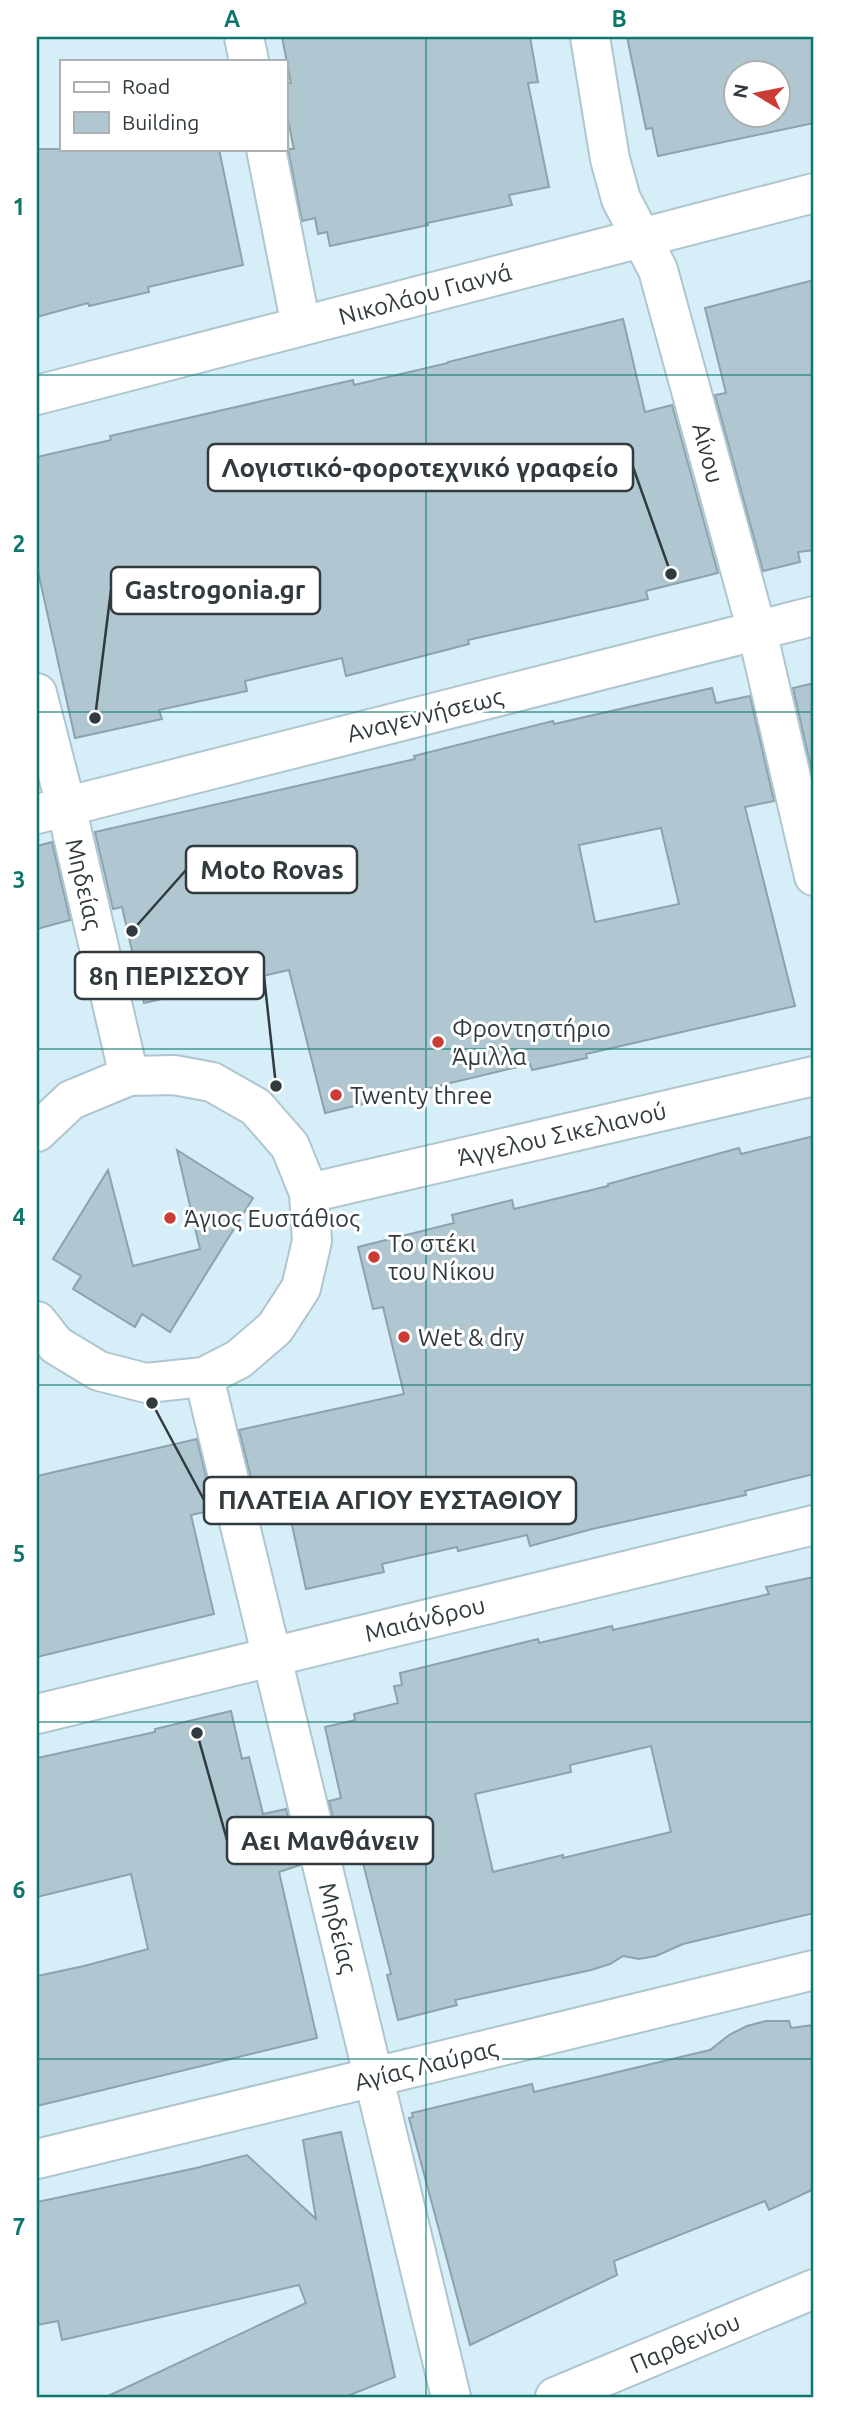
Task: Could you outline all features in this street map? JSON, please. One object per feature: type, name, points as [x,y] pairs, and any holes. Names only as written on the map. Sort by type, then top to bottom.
[{"type":"street","points":[[244,37],[249,60]]},
{"type":"street","name":"Αίνου","points":[[590,37],[610,159],[621,200],[658,270],[757,631],[814,876]]},
{"type":"street","points":[[266,150],[301,326]]},
{"type":"street","name":"Νικολάου Γιαννά","points":[[37,394],[814,193]]},
{"type":"street","name":"Αναγεννήσεως","points":[[51,810],[814,616]]},
{"type":"street","name":"Μηδείας","points":[[37,693],[51,810],[129,1076]]},
{"type":"street","points":[[37,1132],[71,1100],[129,1076],[174,1075],[212,1082],[256,1107],[290,1146],[309,1193],[312,1241],[301,1288],[275,1328],[239,1359],[204,1377],[146,1383],[99,1371],[57,1345],[37,1321]]},
{"type":"street","name":"Άγγελου Σικελιανού","points":[[309,1193],[814,1076]]},
{"type":"street","name":"Μηδείας","points":[[204,1377],[451,2397]]},
{"type":"street","name":"Μαιάνδρου","points":[[37,1714],[814,1525]]},
{"type":"street","name":"Αγίας Λαύρας","points":[[37,2159],[814,1970]]},
{"type":"street","name":"Παρθενίου","points":[[555,2397],[814,2289]]},
{"type":"building","points":[[282,37],[530,37],[538,82],[528,83],[549,187],[509,195],[512,205],[330,246],[327,232],[318,234],[315,218],[302,221],[288,149],[294,149],[287,116],[287,84],[291,83]]},
{"type":"building","points":[[627,37],[814,37],[814,123],[792,128],[792,60],[722,60],[722,130],[781,130],[658,156],[652,128],[646,129]]},
{"type":"building","points":[[37,149],[219,150],[243,265],[148,287],[149,292],[89,306],[88,303],[37,317]]},
{"type":"building","points":[[814,280],[814,550],[798,552],[800,562],[763,571],[715,395],[726,393],[705,308]]},
{"type":"building","points":[[623,319],[645,412],[672,405],[718,573],[646,591],[648,599],[468,640],[469,644],[346,676],[342,658],[245,681],[247,691],[159,710],[162,719],[75,738],[37,567],[37,457],[111,440],[110,436],[353,380],[354,385]]},
{"type":"building","points":[[814,683],[814,781],[793,688]]},
{"type":"building","points":[[712,688],[716,703],[750,696],[774,801],[745,807],[795,1006],[586,1054],[587,1058],[532,1070],[530,1064],[325,1113],[289,970],[144,1003],[122,907],[113,909],[95,832],[415,759],[414,756],[553,721],[554,724]],"holes":[[[661,828],[679,904],[595,922],[579,845]]]},
{"type":"building","points":[[52,842],[70,920],[37,929],[37,846]]},
{"type":"building","points":[[814,1136],[814,1474],[745,1491],[746,1495],[592,1529],[530,1546],[527,1535],[458,1551],[457,1547],[382,1564],[384,1572],[306,1589],[288,1507],[271,1511],[269,1499],[257,1501],[239,1430],[404,1394],[383,1307],[373,1309],[358,1247],[454,1223],[452,1215],[512,1200],[514,1209],[608,1186],[739,1148],[741,1154]]},
{"type":"building","name":"Άγιος Ευστάθιος","points":[[177,1150],[253,1198],[170,1332],[142,1314],[135,1327],[73,1289],[81,1276],[53,1259],[108,1170],[133,1266],[200,1249]]},
{"type":"building","points":[[197,1439],[214,1510],[191,1515],[214,1614],[37,1657],[37,1476]]},
{"type":"building","points":[[814,1577],[814,1913],[683,1944],[656,1956],[639,1959],[623,1956],[610,1964],[591,1970],[455,2000],[457,2005],[398,2020],[387,1975],[391,1974],[361,1855],[354,1856],[352,1846],[341,1850],[329,1801],[341,1798],[325,1727],[355,1720],[354,1714],[398,1703],[394,1686],[402,1685],[400,1673],[538,1639],[539,1643],[612,1626],[613,1630],[769,1594],[766,1587]],"holes":[[[651,1746],[671,1832],[493,1872],[475,1794],[571,1772],[570,1765]]]},
{"type":"building","points":[[231,1711],[242,1759],[249,1757],[263,1814],[286,1809],[300,1865],[279,1872],[317,2038],[37,2106],[37,1976],[148,1949],[131,1874],[37,1897],[37,1758],[155,1732],[155,1729]]},
{"type":"building","points":[[766,2021],[789,2021],[791,2028],[814,2025],[814,2189],[769,2210],[765,2201],[614,2261],[617,2275],[470,2345],[409,2118],[413,2117],[412,2113],[532,2084],[534,2092],[710,2050],[729,2035]]},
{"type":"building","points":[[341,2132],[395,2377],[345,2397],[106,2397],[306,2303],[299,2285],[62,2340],[58,2321],[37,2325],[37,2202],[247,2155],[316,2219],[303,2140]]},
{"type":"place","name":"Λογιστικό-φοροτεχνικό γραφείο","points":[[671,574]]},
{"type":"place","name":"Gastrogonia.gr","points":[[95,718]]},
{"type":"place","name":"Moto Rovas","points":[[132,931]]},
{"type":"place","name":"Φροντηστήριο Άμιλλα","points":[[438,1042]]},
{"type":"place","name":"8η ΠΕΡΙΣΣΟΥ","points":[[276,1086]]},
{"type":"place","name":"Twenty three","points":[[336,1095]]},
{"type":"place","name":"Άγιος Ευστάθιος","points":[[170,1218]]},
{"type":"place","name":"Το στέκι του Νίκου","points":[[374,1257]]},
{"type":"place","name":"Wet & dry","points":[[404,1337]]},
{"type":"place","name":"ΠΛΑΤΕΙΑ ΑΓΙΟΥ ΕΥΣΤΑΘΙΟΥ","points":[[152,1403]]},
{"type":"place","name":"Αει Μανθάνειν","points":[[197,1733]]}]
